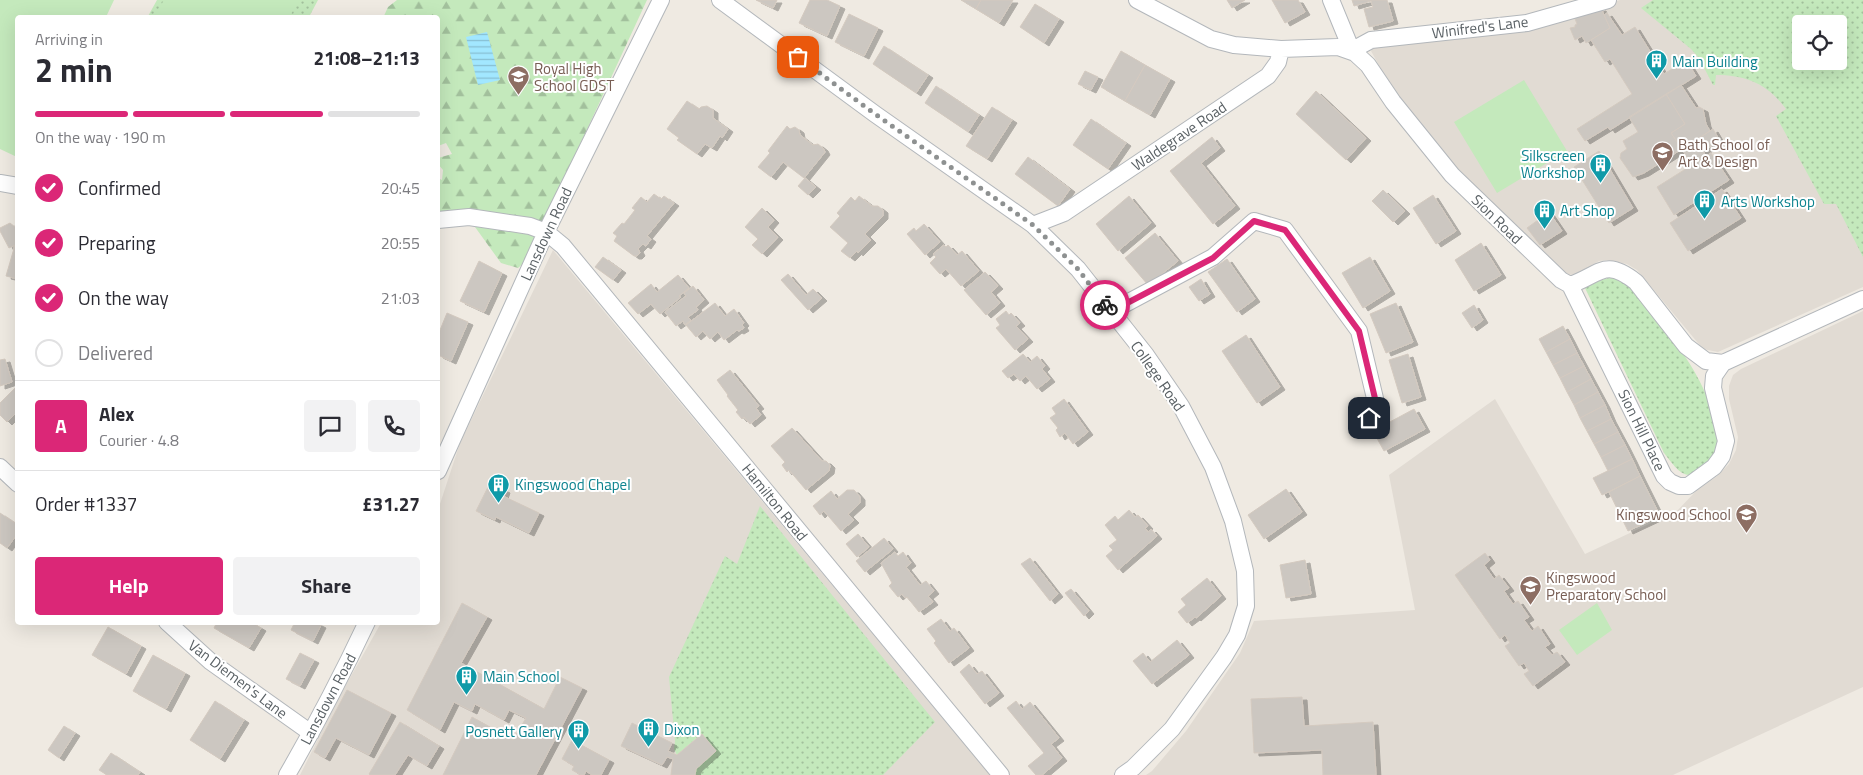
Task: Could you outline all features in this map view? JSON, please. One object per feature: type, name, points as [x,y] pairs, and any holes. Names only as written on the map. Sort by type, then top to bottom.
[{"type":"street","name":"Lansdown Road","points":[[440,467],[546,232],[661,0]]},
{"type":"street","name":"College Road","points":[[720,0],[875,114],[1033,225],[1051,242],[1078,269],[1110,312],[1146,355],[1181,406],[1213,467],[1233,521],[1245,572],[1246,606],[1237,635],[1224,657],[1172,729],[1133,768],[1123,775]]},
{"type":"street","points":[[1137,0],[1211,39],[1234,45],[1281,50],[1338,47],[1353,52]]},
{"type":"street","points":[[1331,0],[1353,52]]},
{"type":"street","name":"Winifred's Lane","points":[[1353,52],[1371,40],[1527,23],[1608,0]]},
{"type":"street","name":"Waldegrave Road","points":[[1033,225],[1064,213],[1268,76],[1278,62],[1281,50]]},
{"type":"street","name":"Sion Road","points":[[1353,52],[1368,64],[1393,102],[1452,175],[1561,280],[1570,284]]},
{"type":"street","points":[[0,183],[15,186]]},
{"type":"street","points":[[1051,242],[1064,213]]},
{"type":"street","points":[[440,220],[469,217],[530,226],[546,232]]},
{"type":"street","points":[[1110,312],[1213,258],[1254,221],[1285,230],[1359,331],[1378,411],[1360,424]]},
{"type":"street","name":"Hamilton Road","points":[[546,232],[563,246],[1001,775]]},
{"type":"street","points":[[1570,284],[1598,270],[1616,271],[1628,276],[1636,282],[1686,346],[1706,361],[1723,363],[1863,299]]},
{"type":"street","name":"Sion Hill Place","points":[[1570,284],[1664,476],[1670,482],[1679,486],[1688,486],[1714,467],[1722,456],[1726,441],[1713,388],[1714,376],[1723,363]]},
{"type":"street","points":[[0,467],[15,481]]},
{"type":"street","name":"Van Diemen's Lane","points":[[170,625],[211,662],[312,733]]},
{"type":"street","name":"Lansdown Road","points":[[286,775],[312,733],[366,625]]},
{"type":"shaded area","name":"Bath School of Art & Design","points":[[1620,0],[1863,0],[1863,287],[1718,352],[1703,349],[1637,270],[1627,264],[1607,260],[1599,261],[1576,274],[1569,275],[1562,270],[1468,181],[1395,94],[1371,51],[1373,47],[1515,32]]},
{"type":"shaded area","points":[[553,250],[990,775],[300,775],[338,699],[380,625],[440,625],[440,504],[460,443]]},
{"type":"shaded area","name":"Kingswood School","points":[[1863,311],[1863,687],[1673,775],[1146,775],[1152,771],[1186,731],[1240,653],[1254,621],[1415,610],[1389,475],[1495,399],[1585,554],[1677,511],[1697,490],[1716,477],[1729,464],[1736,450],[1738,437],[1729,399],[1729,386],[1733,375],[1741,369]]},
{"type":"green space","points":[[0,0],[114,0],[107,15],[15,15],[15,156],[0,149]]},
{"type":"green space","points":[[157,0],[318,0],[310,15],[149,15]]},
{"type":"green space","points":[[164,0],[300,0],[290,15],[155,15]]},
{"type":"green space","name":"Royal High School GDST","points":[[397,0],[647,0],[526,261],[518,268],[501,263],[475,227],[457,211],[440,212],[440,179],[442,180],[443,170],[440,166],[440,157],[452,154],[446,143],[440,145],[440,15],[384,15],[388,7]]},
{"type":"green space","points":[[1653,0],[1863,0],[1863,257],[1836,204],[1824,204],[1776,116],[1786,109],[1779,100],[1764,87],[1747,79],[1716,75],[1715,85],[1713,85],[1699,58],[1691,49],[1641,8]]},
{"type":"green space","points":[[1524,80],[1567,151],[1497,193],[1454,122]]},
{"type":"green space","points":[[1612,277],[1634,289],[1684,354],[1704,390],[1712,409],[1717,429],[1718,446],[1711,460],[1696,473],[1689,475],[1682,473],[1664,453],[1585,288]]},
{"type":"green space","points":[[760,506],[935,722],[883,775],[695,775],[696,769],[716,751],[701,734],[677,755],[674,749],[675,741],[669,677],[725,556],[737,564]]},
{"type":"green space","points":[[1597,603],[1612,630],[1577,655],[1559,630]]},
{"type":"water","points":[[487,32],[500,80],[478,85],[466,37]]},
{"type":"building","points":[[756,0],[777,0],[773,8]]},
{"type":"building","points":[[810,0],[827,0],[840,6],[827,36],[799,23]]},
{"type":"building","points":[[961,0],[981,0],[976,9]]},
{"type":"building","points":[[981,0],[1013,0],[999,23],[976,9]]},
{"type":"building","points":[[1227,0],[1245,0],[1232,8]]},
{"type":"building","points":[[1272,0],[1298,0],[1305,12],[1285,23]]},
{"type":"building","points":[[1352,0],[1387,0],[1393,21],[1369,27],[1364,9],[1373,7],[1371,1],[1354,6]]},
{"type":"building","points":[[1035,4],[1059,19],[1044,43],[1020,27]]},
{"type":"building","points":[[1601,8],[1610,28],[1586,43],[1582,36],[1575,40],[1570,28],[1575,27],[1577,24],[1574,16]]},
{"type":"building","name":"Main Building","points":[[1607,13],[1622,35],[1635,27],[1664,74],[1686,60],[1696,76],[1610,130],[1608,127],[1585,141],[1577,129],[1632,94],[1610,59],[1605,62],[1591,40],[1610,28],[1604,15]]},
{"type":"building","points":[[849,14],[878,28],[864,56],[835,42]]},
{"type":"building","points":[[884,46],[928,75],[916,93],[873,64]]},
{"type":"building","points":[[1121,51],[1145,65],[1125,101],[1101,87]]},
{"type":"building","points":[[1145,65],[1170,79],[1150,115],[1125,101]]},
{"type":"building","points":[[1085,71],[1098,77],[1091,90],[1078,84]]},
{"type":"building","points":[[1681,85],[1696,108],[1703,109],[1706,124],[1710,131],[1682,149],[1671,133],[1685,124],[1666,94]]},
{"type":"building","points":[[936,86],[979,115],[968,132],[925,103]]},
{"type":"building","points":[[1316,91],[1366,138],[1346,160],[1296,114]]},
{"type":"building","points":[[1666,94],[1685,124],[1671,133],[1682,149],[1644,173],[1633,177],[1620,158],[1621,153],[1627,149],[1623,141],[1638,132],[1629,117]]},
{"type":"building","points":[[687,101],[699,109],[707,106],[713,110],[713,118],[728,129],[722,138],[720,136],[712,148],[705,144],[697,154],[677,140],[679,138],[667,129]]},
{"type":"building","points":[[992,107],[1012,120],[987,159],[966,146]]},
{"type":"building","points":[[1091,119],[1126,143],[1108,169],[1073,145]]},
{"type":"building","points":[[787,126],[790,129],[795,127],[799,130],[800,135],[813,145],[818,144],[825,152],[804,178],[783,162],[771,177],[758,167],[770,153],[768,151]]},
{"type":"building","points":[[1713,129],[1720,141],[1703,151],[1706,156],[1691,165],[1682,149]]},
{"type":"building","points":[[1212,137],[1220,148],[1201,163],[1235,206],[1213,224],[1170,171]]},
{"type":"building","name":"Silkscreen Workshop","points":[[1599,151],[1633,208],[1609,223],[1574,167]]},
{"type":"building","points":[[1711,153],[1729,180],[1674,215],[1657,187]]},
{"type":"building","points":[[1028,157],[1070,189],[1058,206],[1015,174]]},
{"type":"building","points":[[805,178],[816,187],[808,195],[798,186]]},
{"type":"building","name":"Arts Workshop","points":[[1722,189],[1741,218],[1688,251],[1670,223]]},
{"type":"building","points":[[1383,190],[1405,211],[1393,222],[1372,201]]},
{"type":"building","points":[[654,194],[661,199],[664,196],[674,203],[647,236],[651,239],[646,246],[643,244],[638,249],[640,253],[634,256],[614,241],[617,236],[613,233],[622,223],[624,224],[635,210],[632,208],[641,197],[647,202]]},
{"type":"building","points":[[1433,195],[1456,231],[1436,244],[1413,208]]},
{"type":"building","points":[[859,196],[872,206],[878,206],[883,210],[883,216],[865,234],[871,240],[850,258],[841,251],[848,243],[830,227],[840,216],[837,213],[851,197],[855,201]]},
{"type":"building","points":[[1129,196],[1151,223],[1118,251],[1096,224]]},
{"type":"building","points":[[762,208],[774,220],[768,227],[778,237],[762,254],[752,245],[758,239],[745,227]]},
{"type":"building","name":"Art Shop","points":[[1549,212],[1562,231],[1540,245],[1527,228]]},
{"type":"building","points":[[10,223],[15,227],[15,245],[9,248],[0,228]]},
{"type":"building","points":[[924,224],[940,242],[925,255],[907,234],[914,228],[916,231]]},
{"type":"building","points":[[1155,233],[1178,261],[1148,285],[1125,258]]},
{"type":"building","points":[[1481,243],[1501,275],[1474,291],[1455,260]]},
{"type":"building","points":[[15,245],[15,278],[6,276]]},
{"type":"building","points":[[944,245],[946,247],[948,245],[957,255],[962,251],[979,271],[961,286],[946,269],[940,274],[930,263],[936,257],[933,254]]},
{"type":"building","points":[[603,257],[621,270],[613,280],[595,267]]},
{"type":"building","points":[[1370,257],[1390,291],[1363,308],[1342,273]]},
{"type":"building","points":[[1227,259],[1255,299],[1237,312],[1208,272]]},
{"type":"building","points":[[479,261],[502,273],[484,312],[460,301]]},
{"type":"building","points":[[985,272],[998,286],[991,292],[1000,303],[986,315],[964,290]]},
{"type":"building","points":[[788,274],[806,295],[813,289],[822,298],[808,310],[781,280]]},
{"type":"building","points":[[678,275],[689,288],[660,314],[651,304],[638,314],[628,303],[651,284],[657,292]]},
{"type":"building","points":[[1201,279],[1210,294],[1199,301],[1189,287]]},
{"type":"building","points":[[693,286],[704,300],[696,307],[698,310],[688,317],[691,320],[685,325],[683,321],[676,326],[665,312],[686,296],[684,293]]},
{"type":"building","points":[[715,303],[725,316],[734,309],[744,323],[742,325],[744,328],[739,331],[737,330],[724,340],[718,332],[710,339],[703,331],[696,337],[686,325]]},
{"type":"building","points":[[1396,303],[1413,342],[1386,353],[1370,314]]},
{"type":"building","points":[[1474,305],[1483,320],[1472,328],[1462,313]]},
{"type":"building","points":[[1006,311],[1009,315],[1011,313],[1020,323],[1016,326],[1028,339],[1015,350],[996,328],[1000,325],[996,319]]},
{"type":"building","points":[[447,313],[468,322],[451,361],[440,356],[440,330]]},
{"type":"building","points":[[1563,326],[1570,339],[1546,352],[1539,339]]},
{"type":"building","points":[[1246,335],[1280,387],[1257,403],[1222,351]]},
{"type":"building","points":[[1570,339],[1577,353],[1553,365],[1546,352]]},
{"type":"building","points":[[1577,353],[1584,366],[1560,378],[1553,365]]},
{"type":"building","points":[[1023,354],[1030,362],[1037,356],[1045,366],[1042,369],[1050,379],[1037,389],[1026,376],[1020,381],[1014,374],[1008,378],[1002,371]]},
{"type":"building","points":[[1408,354],[1421,397],[1402,403],[1389,360]]},
{"type":"building","points":[[5,359],[12,382],[0,386],[0,360]]},
{"type":"building","points":[[1584,366],[1591,379],[1567,392],[1560,378]]},
{"type":"building","points":[[730,370],[759,406],[756,408],[761,415],[750,424],[736,412],[738,410],[717,380]]},
{"type":"building","points":[[1591,379],[1598,392],[1574,405],[1567,392]]},
{"type":"building","points":[[15,388],[15,414],[7,422],[0,415],[0,403]]},
{"type":"building","points":[[1598,392],[1605,405],[1580,418],[1574,405]]},
{"type":"building","points":[[1064,399],[1088,432],[1073,444],[1065,433],[1060,437],[1056,430],[1058,428],[1050,418],[1056,414],[1052,408]]},
{"type":"building","points":[[1605,405],[1611,419],[1587,431],[1580,418]]},
{"type":"building","points":[[1414,409],[1425,429],[1384,451],[1373,431]]},
{"type":"building","points":[[1611,419],[1618,432],[1594,444],[1587,431]]},
{"type":"building","points":[[792,428],[822,461],[826,461],[830,465],[829,471],[806,490],[789,470],[787,472],[782,465],[785,462],[771,446]]},
{"type":"building","points":[[1618,432],[1625,445],[1601,457],[1594,444]]},
{"type":"building","points":[[1625,445],[1632,459],[1608,471],[1601,457]]},
{"type":"building","points":[[1632,459],[1640,476],[1602,495],[1593,478]]},
{"type":"building","points":[[1640,476],[1660,516],[1628,531],[1609,492]]},
{"type":"building","name":"Kingswood Chapel","points":[[490,483],[505,490],[503,496],[539,513],[529,533],[496,517],[495,520],[476,511]]},
{"type":"building","points":[[1286,489],[1302,512],[1264,539],[1248,515]]},
{"type":"building","points":[[847,490],[854,490],[860,497],[860,503],[848,514],[854,520],[841,531],[824,511],[820,515],[813,506],[831,491],[837,499]]},
{"type":"building","points":[[1129,510],[1135,517],[1138,515],[1148,526],[1145,528],[1148,532],[1151,529],[1157,536],[1118,570],[1106,556],[1113,550],[1109,546],[1117,540],[1105,525],[1115,516],[1118,520]]},
{"type":"building","points":[[0,513],[15,523],[15,537],[7,548],[0,543]]},
{"type":"building","points":[[858,534],[869,547],[857,557],[846,544]]},
{"type":"building","points":[[884,538],[893,549],[865,572],[856,561]]},
{"type":"building","points":[[895,552],[898,556],[903,552],[911,563],[906,567],[920,585],[926,581],[934,591],[928,596],[933,602],[919,612],[907,597],[905,598],[902,594],[898,597],[889,586],[892,583],[881,563]]},
{"type":"building","points":[[1485,553],[1490,560],[1484,565],[1494,579],[1499,575],[1509,588],[1504,591],[1513,604],[1518,601],[1529,617],[1524,620],[1532,631],[1538,626],[1550,644],[1545,647],[1552,655],[1557,652],[1565,662],[1533,686],[1524,674],[1529,671],[1524,663],[1519,666],[1505,646],[1510,643],[1505,635],[1500,639],[1455,575]]},
{"type":"building","points":[[1030,558],[1058,594],[1050,601],[1021,564]]},
{"type":"building","points":[[1305,560],[1311,594],[1286,598],[1280,565]]},
{"type":"building","points":[[1207,578],[1221,596],[1196,618],[1187,623],[1178,612],[1186,605],[1181,599]]},
{"type":"building","points":[[1071,589],[1089,611],[1084,616],[1065,593]]},
{"type":"building","name":"Main School","points":[[462,603],[487,617],[461,663],[544,709],[560,677],[582,688],[536,775],[443,775],[472,717],[513,740],[526,718],[509,710],[504,720],[475,704],[472,711],[454,702],[440,730],[407,710]]},
{"type":"building","points":[[941,619],[950,631],[954,628],[969,648],[949,663],[934,643],[936,641],[927,629]]},
{"type":"building","points":[[216,625],[256,625],[261,628],[249,648],[214,628]]},
{"type":"building","points":[[294,625],[321,625],[313,641],[291,630]]},
{"type":"building","points":[[108,627],[141,646],[126,674],[92,655]]},
{"type":"building","points":[[1177,640],[1189,655],[1152,684],[1133,661],[1143,653],[1150,662]]},
{"type":"building","points":[[300,653],[314,660],[300,686],[286,679]]},
{"type":"building","points":[[153,655],[185,673],[166,709],[133,691]]},
{"type":"building","points":[[969,664],[977,674],[982,671],[999,693],[985,704],[960,672]]},
{"type":"building","points":[[347,690],[391,713],[369,755],[336,738],[325,758],[314,752]]},
{"type":"building","points":[[1302,697],[1304,726],[1373,722],[1376,775],[1323,775],[1322,750],[1254,753],[1251,699]]},
{"type":"building","points":[[215,701],[244,720],[220,759],[190,740]]},
{"type":"building","points":[[1016,701],[1022,709],[1030,702],[1059,738],[1051,744],[1062,758],[1042,775],[1036,775],[1028,766],[1044,753],[1007,708]]},
{"type":"building","points":[[400,722],[439,746],[427,766],[408,755],[395,775],[370,775],[369,774]]},
{"type":"building","name":"Dixon","points":[[632,723],[672,743],[668,751],[677,755],[702,734],[716,751],[696,769],[695,775],[671,775],[673,759],[667,757],[662,765],[621,746]]},
{"type":"building","points":[[64,726],[75,733],[59,758],[48,750]]},
{"type":"building","name":"Posnett Gallery","points":[[572,740],[609,760],[601,775],[592,775],[586,771],[584,775],[581,775],[572,770],[574,766],[562,759]]},
{"type":"building","points":[[111,753],[140,772],[138,775],[107,775],[99,770]]},
{"type":"way so far","points":[[798,57],[875,114],[1033,225],[1078,269],[1105,305]]},
{"type":"place","name":"Main Building","points":[[1656,80]]},
{"type":"place","name":"Royal High School GDST","points":[[518,96]]},
{"type":"place","name":"Bath School of Art & Design","points":[[1662,172]]},
{"type":"place","name":"Silkscreen Workshop","points":[[1601,183]]},
{"type":"place","name":"Arts Workshop","points":[[1705,220]]},
{"type":"place","name":"Art Shop","points":[[1544,229]]},
{"type":"place","name":"Kingswood Chapel","points":[[499,503]]},
{"type":"place","name":"Kingswood School","points":[[1747,533]]},
{"type":"place","name":"Kingswood Preparatory School","points":[[1530,605]]},
{"type":"place","name":"Main School","points":[[467,695]]},
{"type":"place","name":"Dixon","points":[[648,748]]},
{"type":"place","name":"Posnett Gallery","points":[[578,750]]},
{"type":"route","points":[[1105,305],[1110,312],[1213,258],[1254,221],[1285,230],[1359,331],[1378,411],[1369,418]]}]
